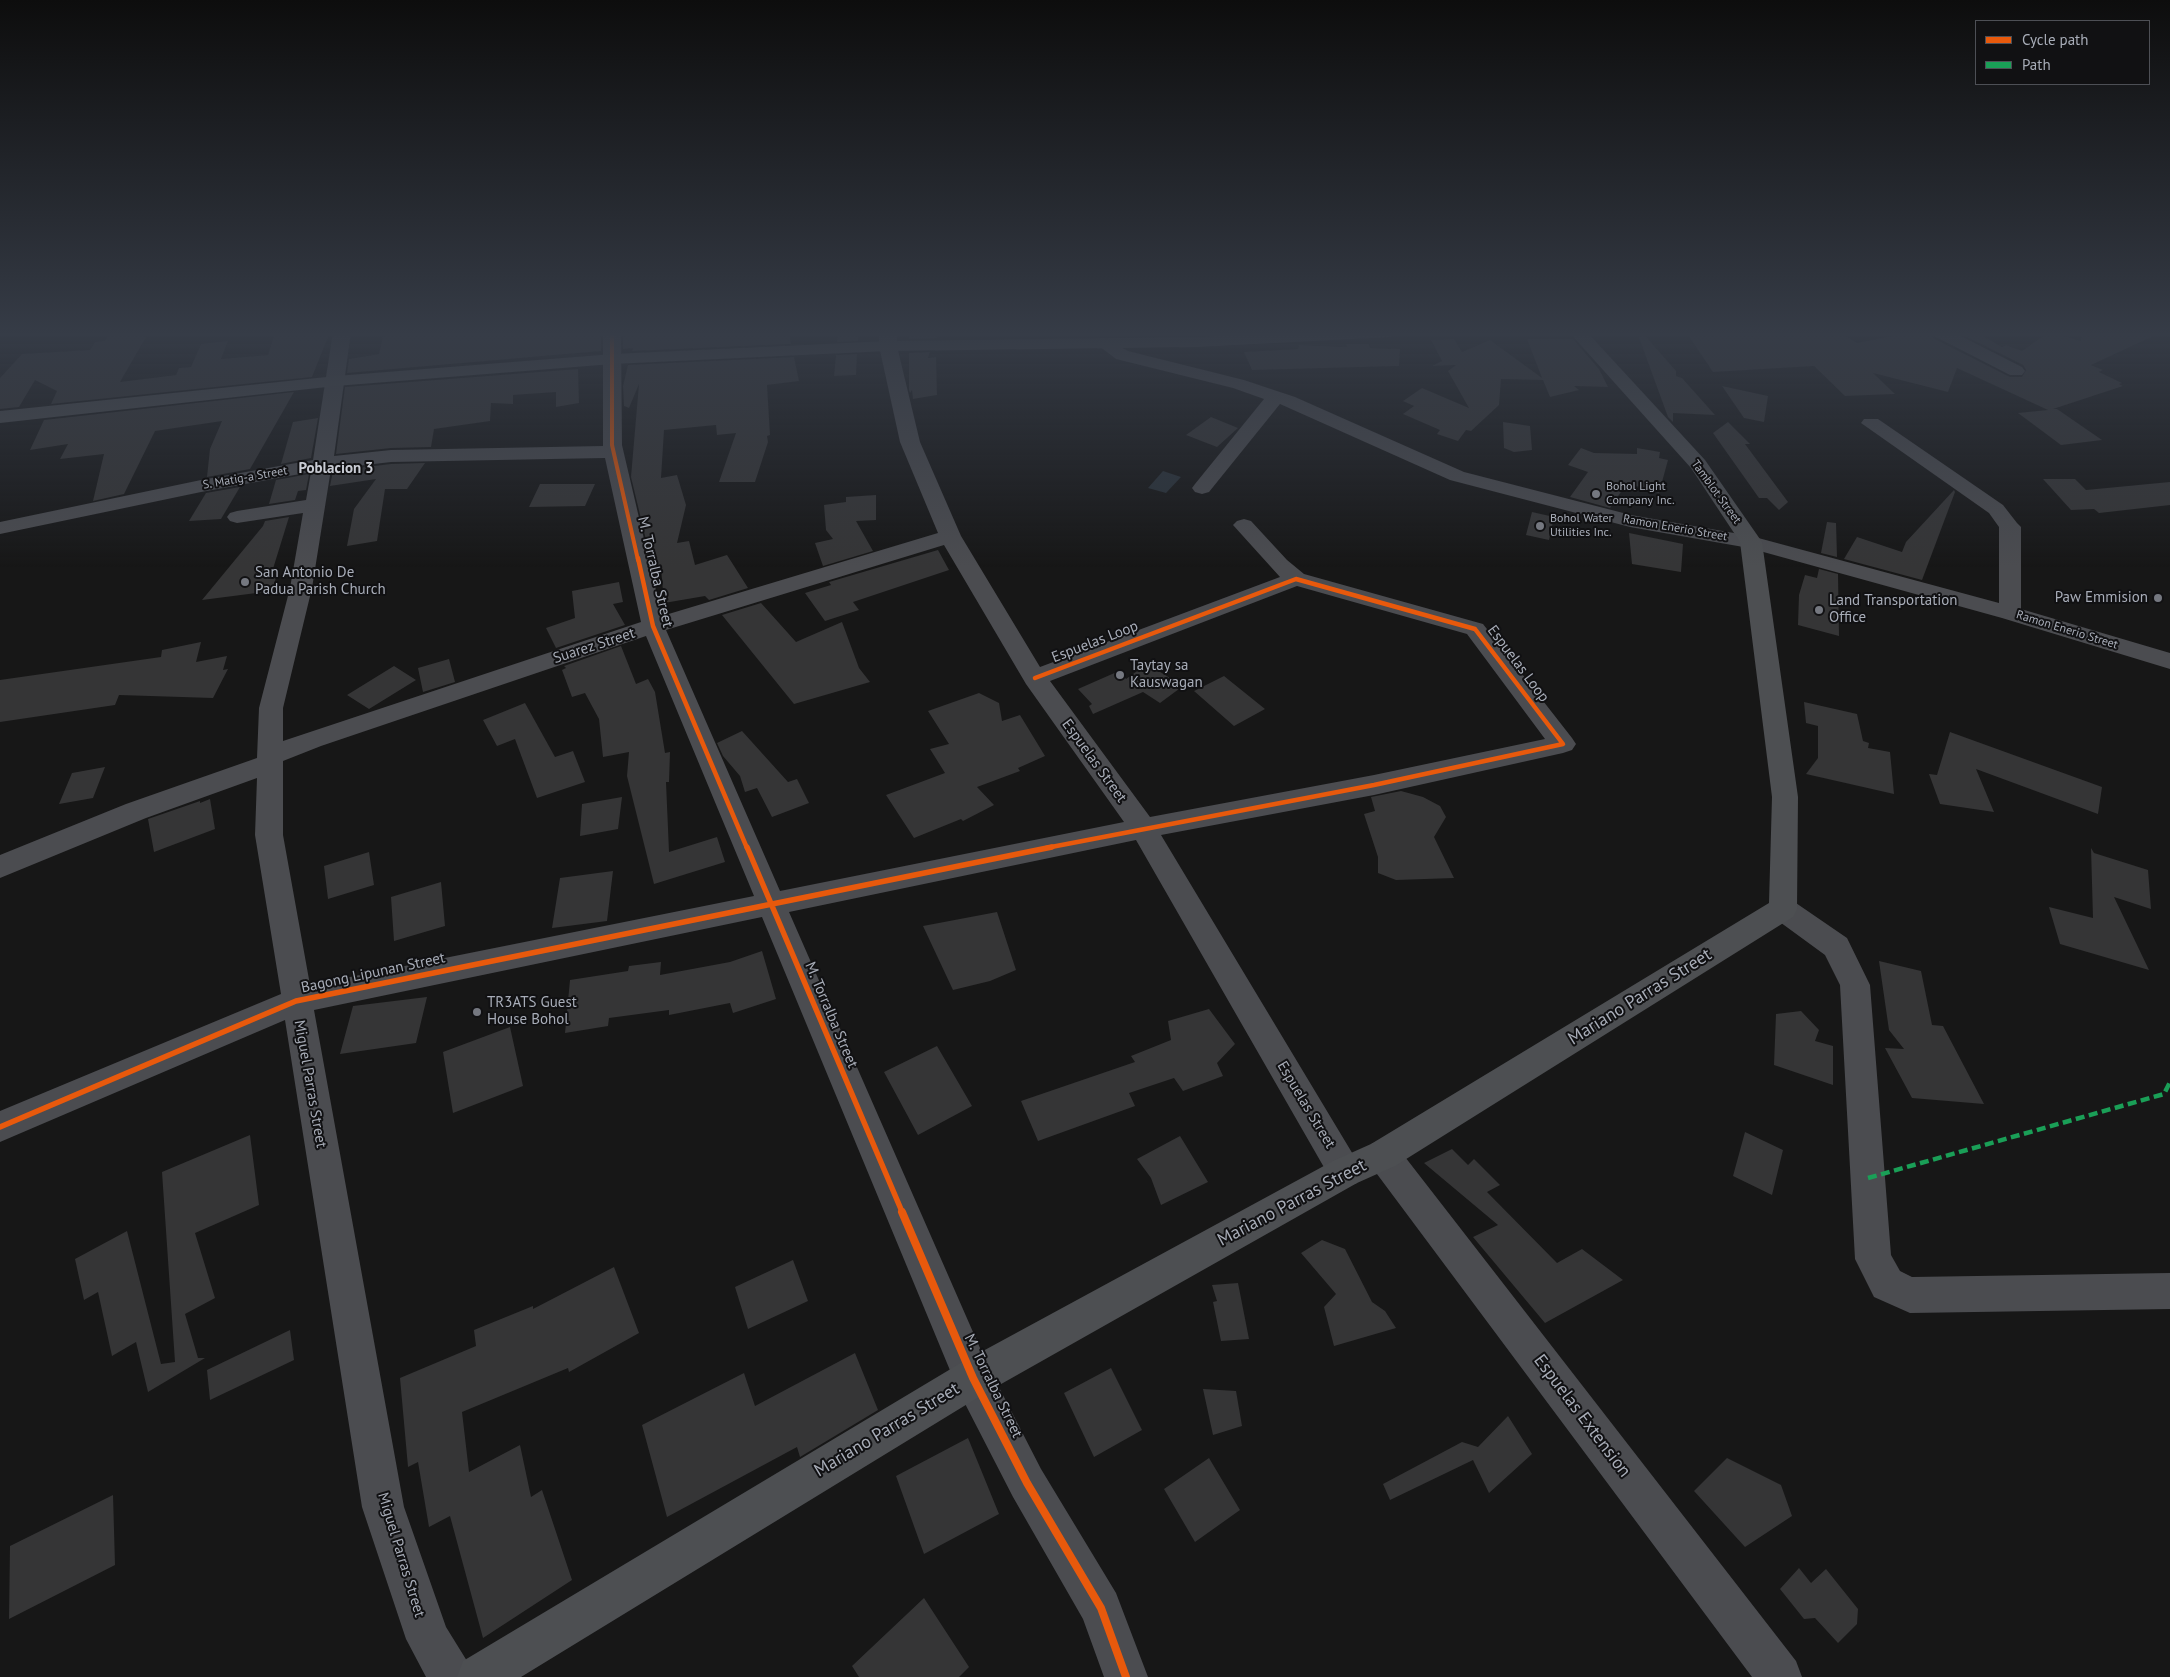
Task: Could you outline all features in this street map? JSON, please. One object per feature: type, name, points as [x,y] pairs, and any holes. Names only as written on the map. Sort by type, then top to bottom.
[{"type":"main road","points":[[0,417],[63,410]]},
{"type":"main road","name":"Tamblot Street","points":[[1649,410],[1698,464],[1751,542]]},
{"type":"main road","points":[[1751,542],[1785,797],[1782,909]]},
{"type":"main road","name":"Mariano Parras Street","points":[[479,1677],[973,1378],[1346,1172],[1383,1155],[1782,909]]},
{"type":"street","name":"Miguel Parras Street","points":[[332,410],[300,588],[271,708],[269,835],[383,1507],[428,1639],[451,1677]]},
{"type":"street","name":"M. Torralba Street","points":[[613,410],[614,452],[653,626],[973,1378],[1027,1483],[1101,1608],[1126,1677]]},
{"type":"street","name":"Espuelas Street","points":[[903,410],[910,442],[950,536],[1035,678],[1143,828],[1346,1172]]},
{"type":"street","points":[[1202,488],[1266,410]]},
{"type":"street","name":"Ramon Enerio Street","points":[[1304,410],[1457,476],[1630,521],[1751,542],[2010,612],[2170,661]]},
{"type":"street","points":[[1871,423],[1996,509],[2010,527],[2010,612]]},
{"type":"street","name":"S. Matig-a Street","points":[[0,528],[201,486],[322,465],[391,456],[614,452]]},
{"type":"street","points":[[237,517],[315,505]]},
{"type":"street","points":[[1244,525],[1279,565],[1296,579]]},
{"type":"street","name":"Suarez Street","points":[[0,867],[136,811],[269,761],[312,740],[653,626],[950,536]]},
{"type":"street","name":"Espuelas Loop","points":[[1035,678],[1296,579],[1475,628],[1563,744],[1374,785],[1143,828]]},
{"type":"street","name":"Bagong Lipunan Street","points":[[0,1127],[296,1001],[1143,828]]},
{"type":"street","points":[[1782,909],[1836,947],[1855,985],[1873,1259],[1887,1284],[1910,1295],[2170,1291]]},
{"type":"street","name":"Espuelas Extension","points":[[1383,1155],[1780,1677]]},
{"type":"shaded area","points":[[1163,471],[1181,477],[1166,493],[1148,488]]},
{"type":"building","points":[[131,410],[284,410],[250,469],[207,477],[210,449],[222,421],[155,431],[124,494],[93,501],[104,454],[60,459],[68,444],[30,450],[44,420]]},
{"type":"building","points":[[342,410],[491,410],[490,421],[434,429],[431,447],[391,448],[336,454]]},
{"type":"building","points":[[637,410],[769,410],[770,435],[767,436],[768,442],[755,482],[719,482],[736,433],[717,435],[716,425],[664,430],[661,478],[677,475],[686,505],[677,543],[689,541],[695,565],[727,555],[748,588],[709,600],[705,596],[664,603],[661,567],[653,569],[631,477]]},
{"type":"building","points":[[1408,410],[1493,410],[1471,431],[1466,430],[1458,441],[1437,434],[1440,430],[1403,414]]},
{"type":"building","points":[[1666,410],[1711,410],[1715,415],[1673,413],[1673,422],[1668,417]]},
{"type":"building","points":[[1739,410],[1766,410],[1764,422],[1744,418]]},
{"type":"building","points":[[2059,410],[2102,440],[2061,445],[2018,413]]},
{"type":"building","points":[[1211,417],[1238,428],[1217,447],[1186,435]]},
{"type":"building","points":[[318,418],[311,458],[281,464],[293,422]]},
{"type":"building","points":[[1503,422],[1530,426],[1532,450],[1514,452],[1504,448]]},
{"type":"building","points":[[1728,422],[1750,444],[1745,444],[1788,502],[1779,510],[1767,498],[1759,498],[1713,433]]},
{"type":"building","points":[[1581,448],[1594,453],[1637,454],[1637,448],[1660,452],[1659,458],[1668,460],[1659,493],[1627,483],[1610,508],[1570,497],[1588,472],[1568,465]]},
{"type":"building","points":[[425,463],[407,489],[385,489],[377,541],[347,546],[354,509],[376,479],[330,486],[333,471],[391,464]]},
{"type":"building","points":[[309,474],[306,490],[298,491],[295,500],[269,504],[276,480]]},
{"type":"building","points":[[2043,479],[2075,479],[2086,490],[2170,482],[2170,505],[2099,513],[2094,509],[2071,510]]},
{"type":"building","points":[[540,484],[595,484],[585,506],[529,507]]},
{"type":"building","points":[[240,487],[221,519],[189,521],[206,493]]},
{"type":"building","points":[[1954,490],[1955,492],[1922,580],[1844,559],[1857,537],[1902,552],[1906,542]]},
{"type":"building","points":[[876,495],[876,520],[856,521],[873,551],[823,566],[815,543],[833,539],[826,530],[824,505],[846,502],[846,497]]},
{"type":"building","name":"Bohol Water Utilities Inc.","points":[[1532,512],[1554,517],[1549,540],[1526,535]]},
{"type":"building","name":"San Antonio De Padua Parish Church","points":[[289,517],[272,572],[278,571],[272,591],[202,600],[263,526],[265,521]]},
{"type":"building","points":[[1827,522],[1836,523],[1837,557],[1821,553]]},
{"type":"building","points":[[1629,533],[1683,544],[1681,572],[1632,564]]},
{"type":"building","points":[[938,550],[949,570],[853,602],[859,610],[825,621],[805,593],[831,585],[829,582]]},
{"type":"building","name":"Land Transportation Office","points":[[1819,569],[1838,574],[1839,636],[1798,625],[1799,595],[1805,575],[1817,578]]},
{"type":"building","points":[[619,582],[623,602],[613,604],[625,625],[556,648],[546,628],[575,618],[572,591]]},
{"type":"building","points":[[761,603],[796,642],[842,622],[859,668],[870,682],[794,704],[722,615]]},
{"type":"building","points":[[201,642],[196,662],[227,656],[223,670],[228,669],[213,698],[119,695],[115,705],[0,722],[0,680],[161,657],[162,650]]},
{"type":"building","points":[[621,646],[636,684],[648,679],[655,692],[665,753],[670,752],[669,782],[666,782],[669,852],[717,837],[725,862],[654,884],[627,776],[629,752],[603,757],[599,719],[585,693],[572,697],[562,670],[566,668],[564,666]]},
{"type":"building","points":[[449,659],[455,682],[423,692],[418,668]]},
{"type":"building","points":[[1147,664],[1183,686],[1160,703],[1143,692],[1093,714],[1089,706],[1092,704],[1078,689],[1119,671],[1126,679]]},
{"type":"building","points":[[394,666],[416,680],[369,709],[347,695]]},
{"type":"building","points":[[1224,676],[1265,709],[1234,726],[1194,691]]},
{"type":"building","points":[[979,693],[999,703],[1002,721],[1020,715],[1045,756],[1018,768],[1020,771],[977,787],[994,805],[963,821],[961,819],[914,838],[886,795],[945,773],[930,749],[949,744],[928,711]]},
{"type":"building","points":[[1804,702],[1857,714],[1863,741],[1869,743],[1868,748],[1890,752],[1894,794],[1806,774],[1818,758],[1818,726],[1806,723]]},
{"type":"building","points":[[525,703],[555,757],[573,751],[585,782],[537,798],[515,739],[497,746],[483,720]]},
{"type":"building","points":[[742,731],[788,782],[797,779],[809,803],[772,817],[757,788],[745,792],[740,776],[723,756],[717,743]]},
{"type":"building","points":[[1950,732],[2102,787],[2098,814],[1976,769],[1994,812],[1940,804],[1929,774],[1937,775]]},
{"type":"building","points":[[105,767],[93,798],[59,804],[72,773]]},
{"type":"building","points":[[1401,791],[1423,797],[1440,806],[1446,817],[1434,837],[1454,878],[1396,880],[1378,873],[1378,857],[1364,814],[1375,811],[1371,797]]},
{"type":"building","points":[[622,797],[618,829],[580,836],[582,804]]},
{"type":"building","points":[[210,799],[215,829],[154,852],[148,819]]},
{"type":"building","points":[[2091,848],[2094,853],[2148,870],[2151,909],[2114,897],[2149,970],[2060,944],[2049,907],[2093,918]]},
{"type":"building","points":[[369,852],[374,885],[328,899],[324,866]]},
{"type":"building","points":[[613,871],[607,921],[552,928],[560,878]]},
{"type":"building","points":[[441,882],[445,926],[394,941],[391,897]]},
{"type":"building","points":[[997,912],[1016,970],[990,981],[953,990],[923,926]]},
{"type":"building","points":[[762,951],[776,999],[733,1013],[730,1003],[669,1015],[669,1010],[609,1018],[608,1026],[565,1033],[570,980],[628,971],[629,966],[661,962],[660,975],[730,962]]},
{"type":"building","points":[[1879,961],[1921,971],[1932,1025],[1943,1026],[1984,1104],[1912,1098],[1885,1048],[1904,1049],[1889,1030]]},
{"type":"building","points":[[427,997],[416,1043],[340,1054],[353,1006]]},
{"type":"building","points":[[1209,1009],[1235,1044],[1217,1063],[1223,1076],[1183,1091],[1174,1078],[1129,1093],[1135,1106],[1038,1141],[1021,1101],[1135,1062],[1131,1056],[1171,1040],[1168,1021]]},
{"type":"building","points":[[1801,1011],[1819,1030],[1815,1041],[1833,1046],[1833,1085],[1774,1065],[1776,1014]]},
{"type":"building","points":[[510,1027],[523,1086],[453,1113],[443,1052]]},
{"type":"building","points":[[937,1046],[972,1106],[918,1135],[884,1072]]},
{"type":"building","points":[[1745,1132],[1783,1150],[1772,1195],[1733,1176]]},
{"type":"building","points":[[250,1135],[259,1205],[195,1233],[215,1298],[185,1314],[198,1358],[205,1358],[148,1392],[136,1342],[112,1356],[98,1292],[84,1300],[75,1259],[127,1231],[161,1364],[175,1362],[162,1172]]},
{"type":"building","points":[[1180,1136],[1208,1182],[1161,1205],[1151,1178],[1137,1159]]},
{"type":"building","points":[[1452,1149],[1468,1165],[1474,1159],[1500,1185],[1487,1192],[1557,1263],[1582,1249],[1623,1280],[1545,1323],[1473,1237],[1498,1225],[1424,1163]]},
{"type":"building","points":[[1322,1240],[1345,1249],[1372,1302],[1385,1311],[1396,1328],[1334,1346],[1324,1307],[1336,1294],[1301,1253]]},
{"type":"building","points":[[793,1260],[808,1301],[748,1329],[735,1287]]},
{"type":"building","points":[[614,1267],[639,1333],[569,1372],[568,1368],[462,1412],[469,1472],[520,1445],[531,1497],[542,1490],[572,1580],[483,1638],[450,1516],[429,1527],[418,1462],[408,1467],[400,1378],[476,1346],[474,1330],[533,1306],[533,1309]]},
{"type":"building","points":[[1238,1283],[1249,1339],[1221,1341],[1213,1302],[1217,1301],[1212,1285]]},
{"type":"building","points":[[290,1330],[294,1360],[210,1400],[207,1370]]},
{"type":"building","points":[[855,1353],[878,1410],[800,1457],[797,1447],[667,1517],[642,1425],[744,1373],[755,1406]]},
{"type":"building","points":[[1111,1368],[1142,1430],[1094,1457],[1064,1393]]},
{"type":"building","points":[[1203,1389],[1236,1391],[1242,1426],[1213,1435]]},
{"type":"building","points":[[1508,1416],[1532,1454],[1489,1493],[1473,1460],[1390,1500],[1383,1484],[1462,1442],[1478,1447]]},
{"type":"building","points":[[968,1438],[999,1514],[924,1554],[896,1476]]},
{"type":"building","points":[[1209,1458],[1240,1510],[1195,1542],[1164,1489]]},
{"type":"building","points":[[1727,1458],[1781,1485],[1792,1516],[1745,1547],[1694,1491]]},
{"type":"building","points":[[113,1495],[115,1565],[9,1619],[10,1546]]},
{"type":"building","points":[[1799,1568],[1811,1583],[1826,1569],[1858,1609],[1857,1624],[1838,1643],[1815,1618],[1804,1619],[1780,1589]]},
{"type":"building","points":[[924,1598],[969,1667],[959,1677],[859,1677],[852,1666]]},
{"type":"marked path","points":[[1868,1178],[2164,1094],[2170,1082]]},
{"type":"cycle path","points":[[612,410],[612,445],[653,626],[973,1378],[1027,1483],[1101,1608],[1126,1677]]},
{"type":"cycle path","points":[[0,1127],[296,1001],[1143,828],[1374,785],[1563,744],[1475,629],[1296,579],[1035,678]]},
{"type":"place","name":"Bohol Light Company Inc.","points":[[1596,494]]},
{"type":"place","name":"Bohol Water Utilities Inc.","points":[[1540,526]]},
{"type":"place","name":"San Antonio De Padua Parish Church","points":[[245,582]]},
{"type":"place","name":"Paw Emmision","points":[[2158,598]]},
{"type":"place","name":"Land Transportation Office","points":[[1819,610]]},
{"type":"place","name":"Taytay sa Kauswagan","points":[[1120,675]]},
{"type":"place","name":"TR3ATS Guest House Bohol","points":[[477,1012]]},
{"type":"district","name":"Poblacion 3","points":[[336,469]]}]
